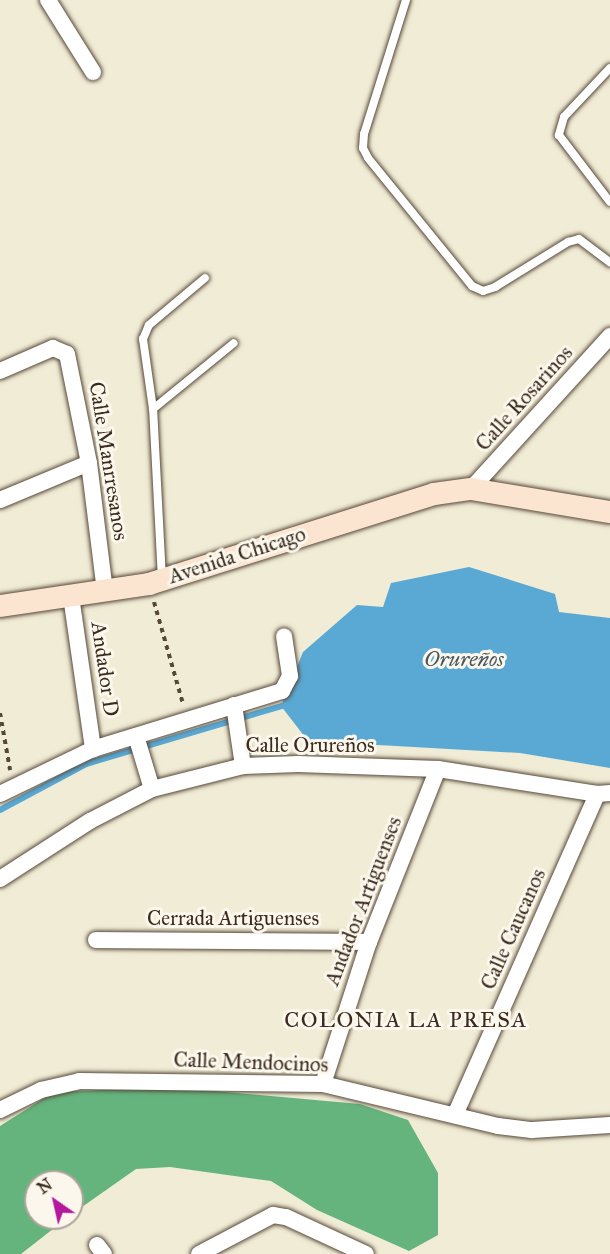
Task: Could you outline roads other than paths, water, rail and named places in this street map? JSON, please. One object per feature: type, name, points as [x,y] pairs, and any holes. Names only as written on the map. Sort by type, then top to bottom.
[{"type":"street","points":[[48,0],[93,72]]},
{"type":"street","name":"Calle Rosarinos","points":[[471,489],[610,336]]},
{"type":"street","name":"Calle Manrresanos","points":[[0,371],[53,348],[67,354],[71,363],[89,463],[105,591]]},
{"type":"street","points":[[0,500],[89,463]]},
{"type":"street","points":[[471,489],[610,512]]},
{"type":"street","name":"Avenida Chicago","points":[[0,606],[155,582],[396,504],[471,489]]},
{"type":"street","name":"Andador D","points":[[71,596],[93,749]]},
{"type":"street","points":[[7,790],[93,749],[282,690],[290,676],[284,636]]},
{"type":"street","points":[[234,706],[243,766]]},
{"type":"street","points":[[136,737],[152,788]]},
{"type":"street","name":"Calle Orureños","points":[[0,879],[90,821],[152,788],[243,766],[298,764],[438,769],[603,794]]},
{"type":"street","name":"Andador Artiguenses","points":[[323,1084],[369,942],[438,769]]},
{"type":"street","name":"Calle Caucanos","points":[[455,1115],[603,794]]},
{"type":"street","name":"Cerrada Artiguenses","points":[[96,940],[369,942]]},
{"type":"street","name":"Calle Mendocinos","points":[[0,1110],[41,1090],[79,1081],[323,1084],[455,1115],[532,1130],[610,1125]]},
{"type":"street","points":[[199,1254],[260,1219],[286,1217],[366,1254]]},
{"type":"lane","points":[[406,0],[364,134],[363,148],[368,158],[472,286],[483,291],[495,287],[568,242],[579,239],[610,262]]},
{"type":"lane","points":[[610,68],[564,117],[559,135],[610,202]]},
{"type":"lane","points":[[155,582],[153,409],[143,339],[149,325],[205,278]]},
{"type":"lane","points":[[153,409],[234,343]]},
{"type":"water","name":"Orureños","points":[[469,567],[555,594],[559,612],[610,618],[610,768],[520,753],[308,741],[281,706],[303,652],[357,605],[383,607],[391,583]]},
{"type":"waterway","points":[[0,810],[86,764],[288,704]]},
{"type":"district","name":"COLONIA LA PRESA","points":[[406,1020]]}]
